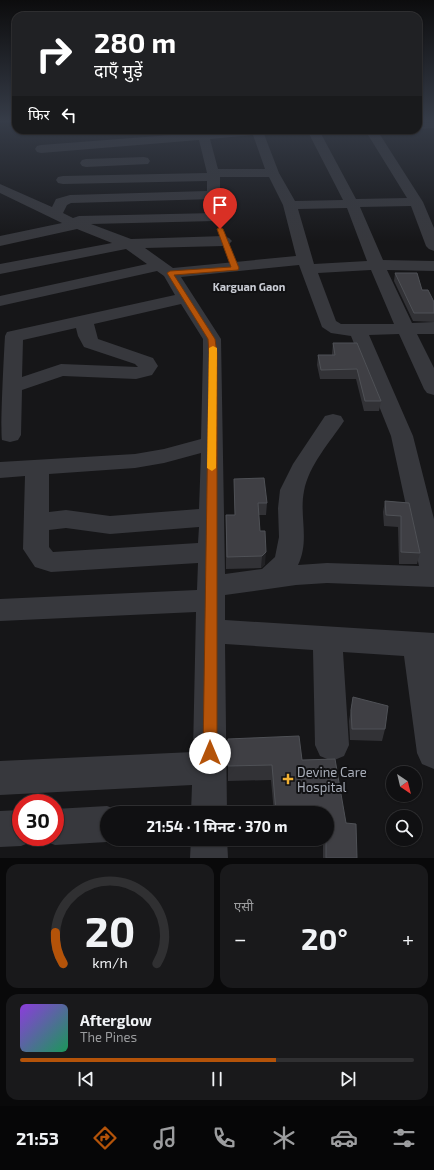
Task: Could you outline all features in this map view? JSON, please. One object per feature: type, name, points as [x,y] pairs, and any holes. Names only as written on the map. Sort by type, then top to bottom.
[{"type":"street","points":[[84,180],[86,163],[114,162]]},
{"type":"street","points":[[210,162],[213,175],[216,217],[235,268]]},
{"type":"street","points":[[269,162],[290,205],[307,265],[328,323],[332,328],[340,330],[434,328]]},
{"type":"street","points":[[330,162],[352,204],[405,329],[434,389]]},
{"type":"street","points":[[391,162],[416,202],[434,246]]},
{"type":"street","points":[[63,180],[273,173]]},
{"type":"street","points":[[0,188],[68,220],[129,244],[165,270],[186,298],[212,339],[209,806]]},
{"type":"street","points":[[68,220],[61,202],[65,199],[215,196]]},
{"type":"street","points":[[290,205],[416,202]]},
{"type":"street","points":[[0,241],[68,220],[216,217]]},
{"type":"street","points":[[0,269],[129,244],[224,240]]},
{"type":"street","points":[[2,296],[165,270],[307,265],[434,266]]},
{"type":"street","points":[[10,435],[12,387],[7,337],[186,298]]},
{"type":"street","points":[[12,387],[61,370],[136,373],[145,371],[148,366],[146,362],[92,343],[86,336],[84,320]]},
{"type":"street","points":[[358,330],[402,436],[434,573]]},
{"type":"street","points":[[270,578],[285,563],[289,554],[291,542],[292,490],[297,477],[333,421]]},
{"type":"street","points":[[0,470],[135,461],[164,456],[212,443]]},
{"type":"street","points":[[37,468],[36,549],[44,560],[51,562],[211,552]]},
{"type":"street","points":[[37,523],[66,519],[116,525],[211,517]]},
{"type":"street","points":[[0,610],[211,593],[270,578],[327,574],[434,577]]},
{"type":"street","points":[[210,632],[425,645],[434,753]]},
{"type":"street","points":[[327,639],[332,745]]},
{"type":"street","points":[[0,778],[210,768]]},
{"type":"street","points":[[64,826],[100,824]]},
{"type":"street","points":[[0,829],[12,828]]},
{"type":"street","points":[[209,846],[209,858]]},
{"type":"building","points":[[395,273],[417,273],[422,290],[428,290],[434,302],[434,313],[414,313]]},
{"type":"building","points":[[333,343],[357,343],[381,401],[365,401],[357,369],[321,370],[318,355],[335,355]]},
{"type":"building","points":[[264,478],[267,503],[258,503],[260,531],[265,531],[266,552],[262,556],[227,557],[226,515],[235,515],[234,479]]},
{"type":"building","points":[[385,501],[409,503],[420,553],[401,552],[401,516],[386,515]]},
{"type":"building","points":[[353,697],[388,706],[385,729],[352,729],[351,710]]},
{"type":"building","points":[[299,736],[302,760],[335,759],[346,823],[356,824],[357,858],[326,858],[326,846],[334,846],[334,806],[275,806],[272,765],[228,766],[228,739]]},
{"type":"slow traffic","points":[[212,468],[213,348]]},
{"type":"place","name":"Devine Care Hospital","points":[[288,779]]},
{"type":"district","name":"Karguan Gaon","points":[[249,286]]},
{"type":"route","points":[[210,753],[212,339],[170,273],[235,268],[220,229]]}]
